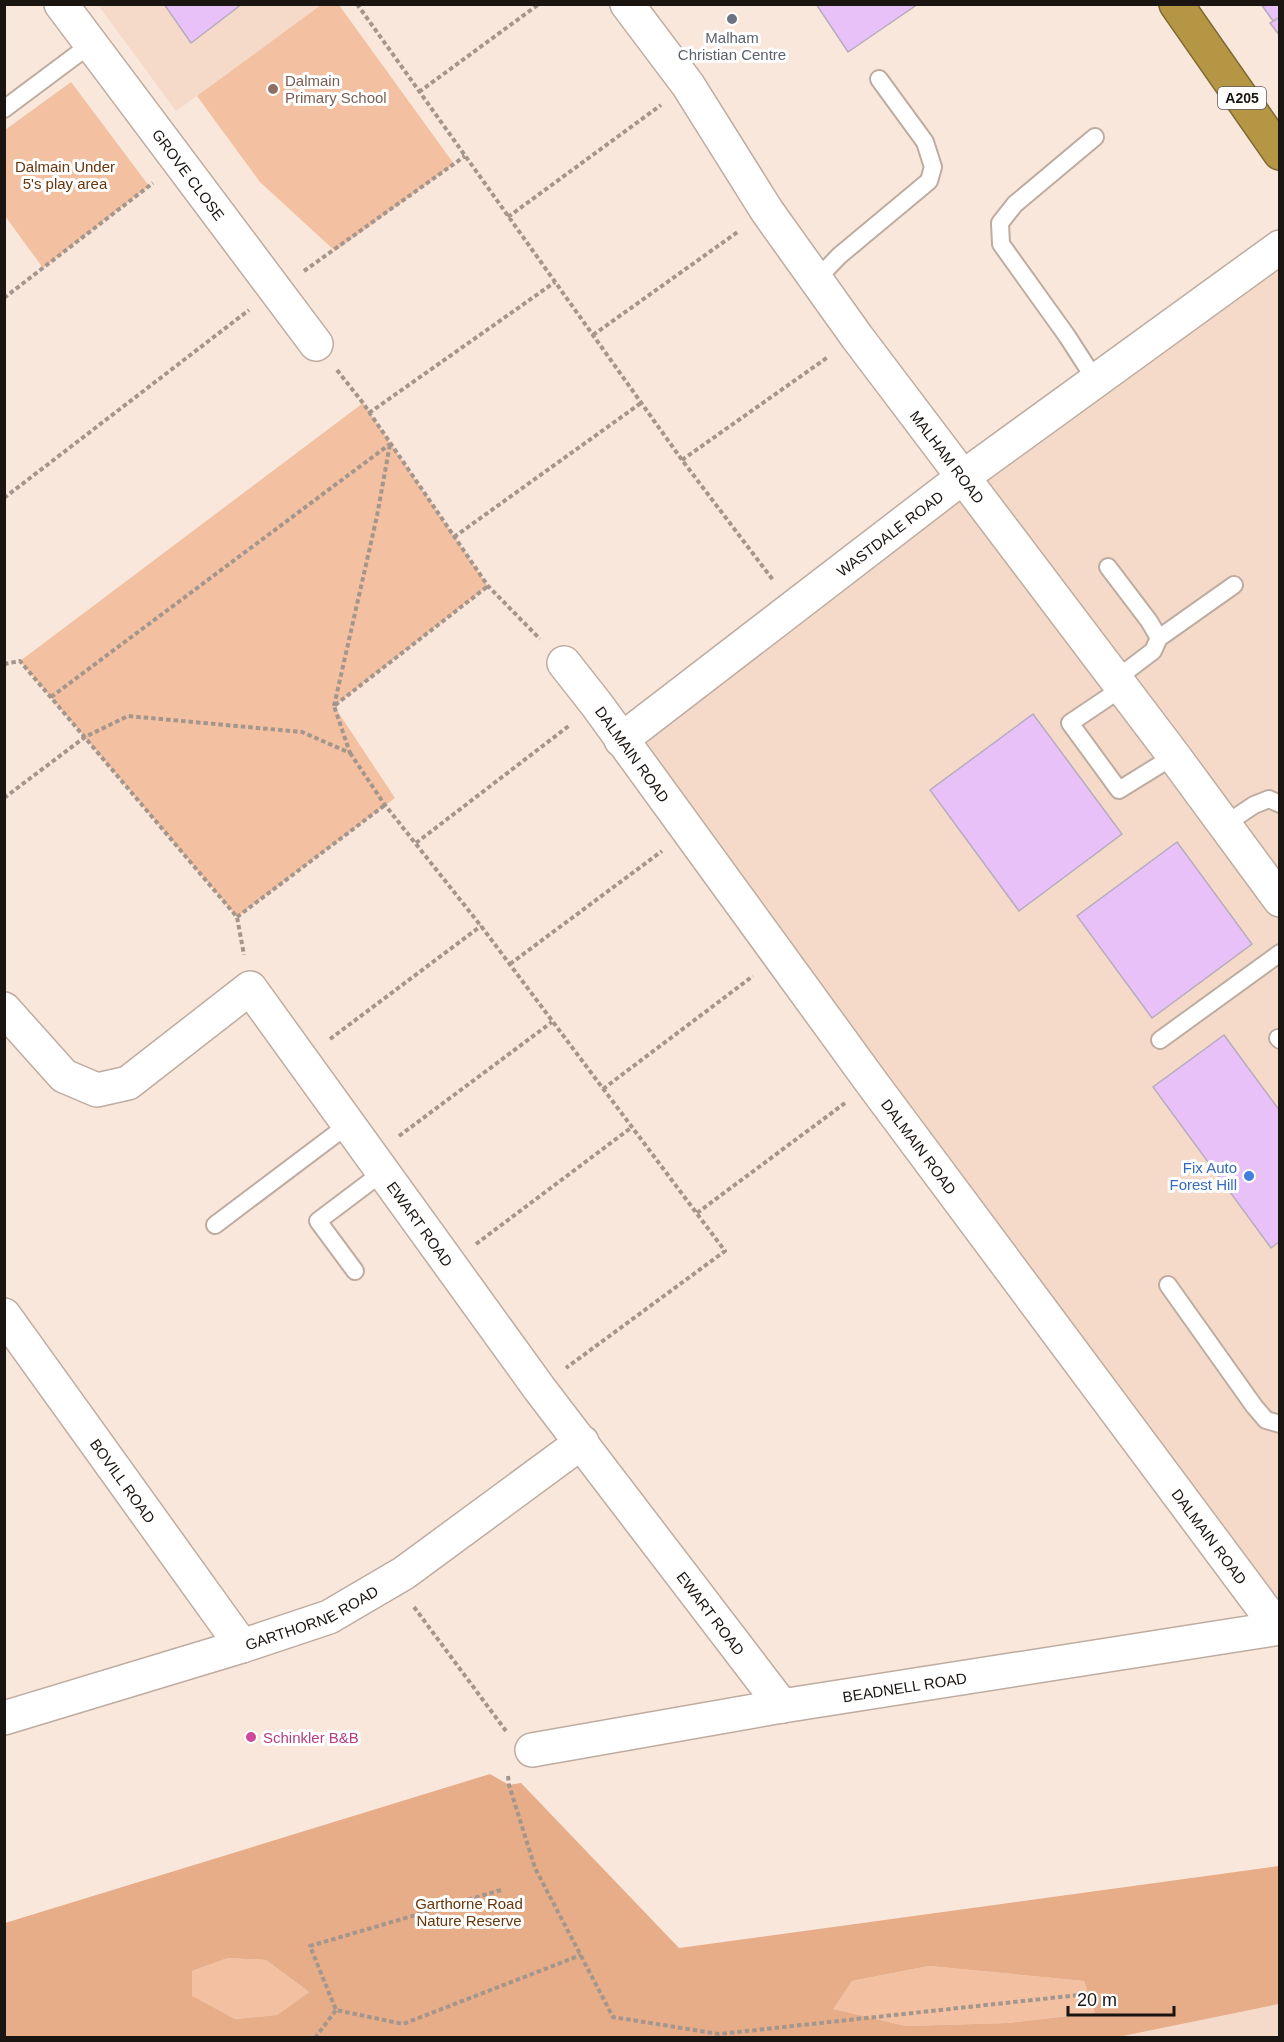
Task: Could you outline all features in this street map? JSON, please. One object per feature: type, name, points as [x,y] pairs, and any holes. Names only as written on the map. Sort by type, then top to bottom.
[{"type":"highway","name":"A205","points":[[1176,4],[1276,141]]},
{"type":"street","name":"GROVE CLOSE","points":[[61,4],[316,344]]},
{"type":"street","name":"MALHAM ROAD","points":[[627,4],[688,85],[767,212],[857,337],[1280,900]]},
{"type":"street","name":"WASTDALE ROAD","points":[[621,740],[963,477],[1280,247]]},
{"type":"street","name":"DALMAIN ROAD","points":[[564,663],[872,1083],[1279,1628]]},
{"type":"street","points":[[4,1009],[64,1076],[97,1090],[128,1083],[250,988]]},
{"type":"street","name":"EWART ROAD","points":[[250,988],[539,1388],[782,1706]]},
{"type":"street","name":"BOVILL ROAD","points":[[4,1315],[242,1646]]},
{"type":"street","name":"GARTHORNE ROAD","points":[[4,1718],[242,1646],[329,1617],[393,1579],[582,1442]]},
{"type":"street","name":"BEADNELL ROAD","points":[[532,1750],[782,1706],[1279,1628]]},
{"type":"lane","points":[[4,109],[90,44]]},
{"type":"lane","points":[[817,279],[839,256],[929,181],[933,166],[926,142],[879,79]]},
{"type":"lane","points":[[1095,137],[1015,204],[1000,223],[1001,244],[1067,336],[1096,381]]},
{"type":"lane","points":[[1108,567],[1159,638]]},
{"type":"lane","points":[[1174,756],[1119,790],[1070,723],[1119,683],[1153,651],[1159,638],[1234,585]]},
{"type":"lane","points":[[1224,825],[1254,805],[1269,799],[1280,804]]},
{"type":"lane","points":[[1160,1040],[1280,953]]},
{"type":"lane","points":[[215,1225],[349,1124]]},
{"type":"lane","points":[[355,1271],[318,1221],[377,1164]]},
{"type":"lane","points":[[1168,1285],[1254,1406],[1266,1420],[1280,1424]]},
{"type":"path","points":[[357,4],[681,460],[793,607]]},
{"type":"path","points":[[419,92],[539,4]]},
{"type":"path","points":[[508,217],[688,85]]},
{"type":"path","points":[[4,498],[276,290],[335,251],[465,156]]},
{"type":"path","points":[[4,298],[180,163]]},
{"type":"path","points":[[593,335],[767,212]]},
{"type":"path","points":[[369,413],[555,282]]},
{"type":"path","points":[[681,460],[857,337]]},
{"type":"path","points":[[316,344],[369,413],[488,586],[564,663]]},
{"type":"path","points":[[454,537],[641,404]]},
{"type":"path","points":[[51,697],[390,444]]},
{"type":"path","points":[[390,444],[377,516],[334,706],[350,753],[386,805],[510,964],[725,1251],[539,1388]]},
{"type":"path","points":[[334,706],[488,586]]},
{"type":"path","points":[[4,664],[20,661],[237,917],[250,988]]},
{"type":"path","points":[[416,843],[597,705]]},
{"type":"path","points":[[4,798],[85,737],[128,716],[302,732],[350,753]]},
{"type":"path","points":[[237,917],[386,805]]},
{"type":"path","points":[[510,964],[689,831]]},
{"type":"path","points":[[302,1060],[481,926]]},
{"type":"path","points":[[603,1089],[780,956]]},
{"type":"path","points":[[377,1164],[552,1022]]},
{"type":"path","points":[[696,1213],[872,1083]]},
{"type":"path","points":[[450,1264],[632,1127]]},
{"type":"path","points":[[393,1579],[509,1736],[532,1750],[507,1777],[509,1785],[535,1868],[613,2017],[719,2034],[1088,1994]]},
{"type":"path","points":[[336,2010],[310,1946],[501,1890]]},
{"type":"path","points":[[336,2010],[403,2024],[581,1955]]},
{"type":"path","points":[[315,2037],[336,2010]]},
{"type":"shaded area","name":"Dalmain Primary School","points":[[98,5],[339,5],[260,182],[197,96],[176,111]]},
{"type":"shaded area","points":[[1279,262],[1279,1628],[621,740]]},
{"type":"shaded area","points":[[1279,2004],[1279,2037],[1113,2037]]},
{"type":"green space","points":[[321,5],[339,5],[454,164],[335,251],[260,182],[197,96]]},
{"type":"green space","name":"Dalmain Under 5's play area","points":[[71,82],[149,186],[43,268],[5,216],[5,130]]},
{"type":"green space","points":[[363,403],[488,586],[334,706],[395,798],[237,917],[20,661]]},
{"type":"green space","name":"Garthorne Road Nature Reserve","points":[[490,1774],[509,1785],[521,1783],[679,1948],[1279,1866],[1279,2004],[1113,2038],[5,2037],[5,1923]],"holes":[[[228,1958],[266,1960],[309,1992],[277,2015],[235,2019],[192,1996],[192,1971]],[[929,1966],[1084,1981],[1095,2013],[1008,2023],[906,2026],[833,2009],[852,1981]]]},
{"type":"green space","points":[[228,1958],[266,1960],[309,1992],[277,2015],[235,2019],[192,1997],[192,1971]]},
{"type":"green space","points":[[929,1966],[1084,1981],[1095,2013],[1008,2023],[906,2026],[832,2009],[852,1981]]},
{"type":"building","points":[[164,4],[242,4],[191,43]]},
{"type":"building","points":[[816,4],[918,4],[848,52]]},
{"type":"building","points":[[1261,4],[1280,4],[1280,17],[1273,21]]},
{"type":"building","points":[[1280,17],[1280,36],[1270,23]]},
{"type":"building","points":[[1033,714],[1122,834],[1019,911],[930,790]]},
{"type":"building","points":[[1177,842],[1252,944],[1152,1018],[1077,916]]},
{"type":"building","name":"Fix Auto Forest Hill","points":[[1224,1035],[1280,1111],[1280,1241],[1271,1248],[1153,1087]]},
{"type":"place","name":"Malham Christian Centre","points":[[732,19]]},
{"type":"place","name":"Dalmain Primary School","points":[[273,89]]},
{"type":"place","name":"Fix Auto Forest Hill","points":[[1249,1176]]},
{"type":"place","name":"Schinkler B&B","points":[[251,1737]]}]
